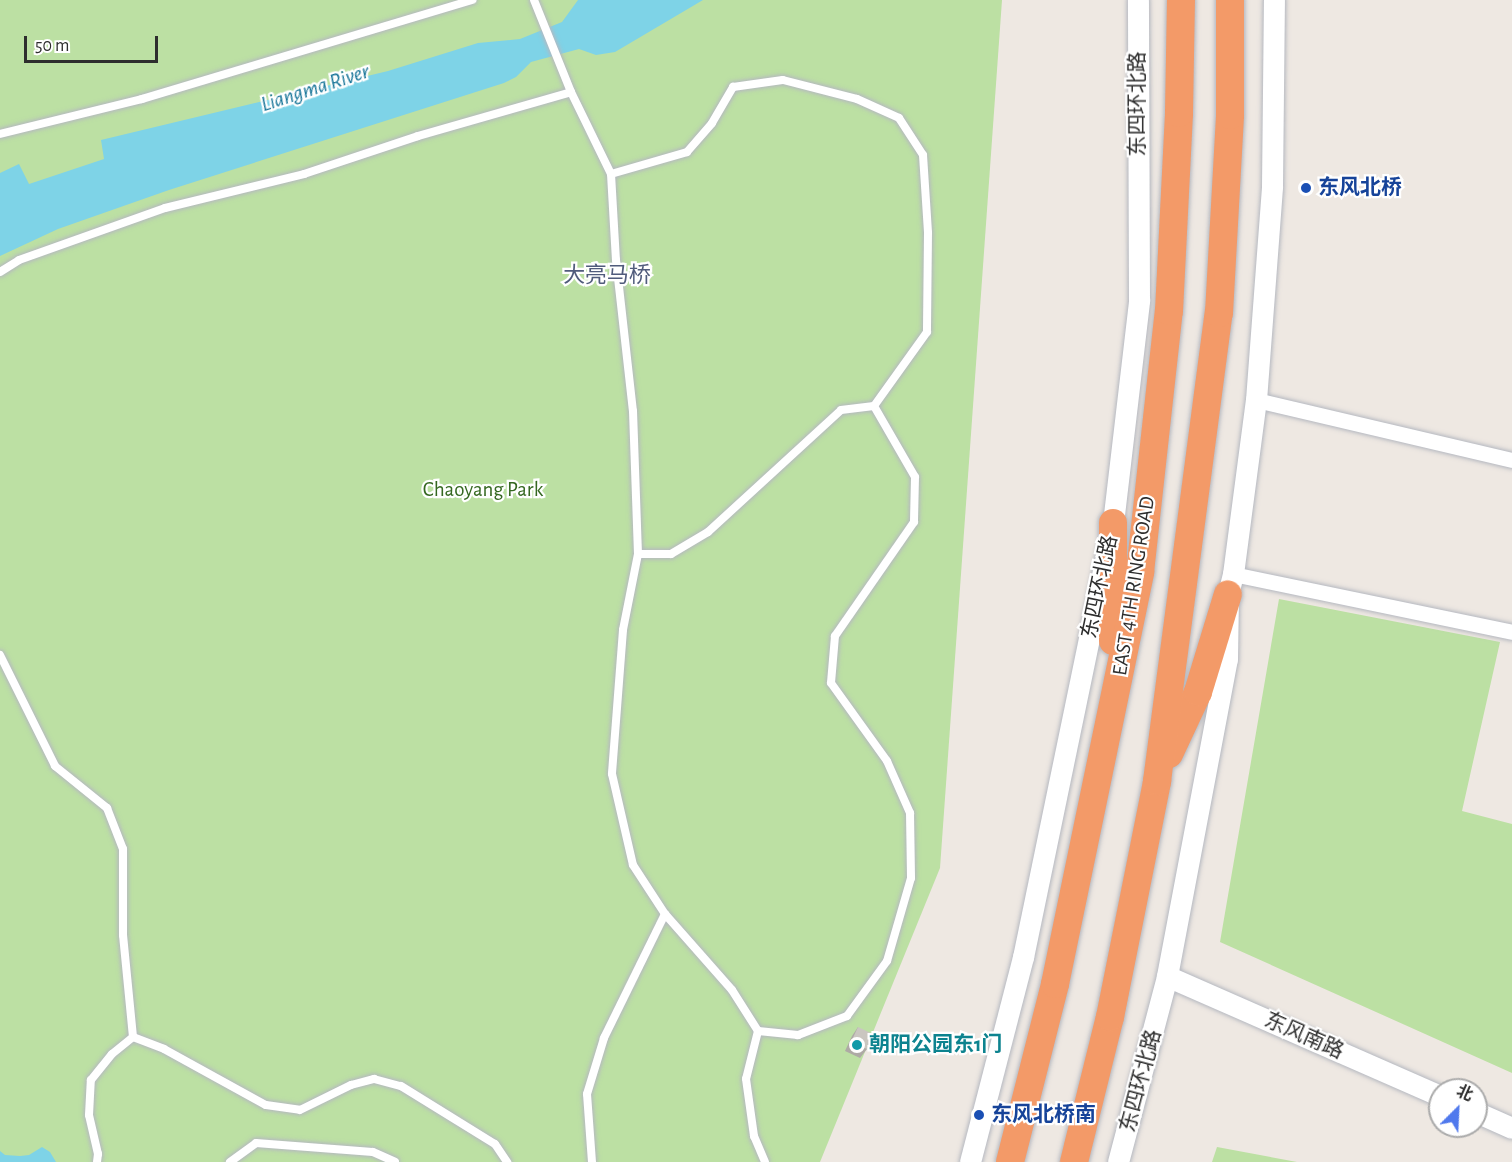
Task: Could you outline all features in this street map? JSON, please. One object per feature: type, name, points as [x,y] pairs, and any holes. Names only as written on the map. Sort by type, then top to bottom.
[{"type":"highway","name":"EAST 4TH RING ROAD","points":[[1011,1162],[1055,984],[1140,572],[1169,311],[1178,125],[1181,0]]},
{"type":"highway","points":[[1074,1162],[1110,1017],[1157,781],[1219,313],[1230,115],[1230,0]]},
{"type":"highway","points":[[1113,523],[1113,710]]},
{"type":"highway","points":[[1157,781],[1198,692],[1230,584]]},
{"type":"street","name":"东四环北路","points":[[970,1162],[1023,957],[1113,523],[1138,300],[1138,0]]},
{"type":"street","name":"东四环北路","points":[[1119,1162],[1167,976],[1227,659],[1230,584],[1256,400],[1272,186],[1274,0]]},
{"type":"street","points":[[1256,400],[1512,460]]},
{"type":"street","points":[[1230,584],[1512,632]]},
{"type":"street","name":"东风南路","points":[[1167,976],[1428,1091]]},
{"type":"street","points":[[1488,1117],[1512,1128]]},
{"type":"lane","points":[[0,134],[142,99],[472,0]]},
{"type":"lane","points":[[534,0],[571,92],[610,174],[616,260],[633,411],[638,554],[623,630],[612,774],[633,865],[665,914],[732,990],[758,1031],[746,1079],[754,1136],[765,1162]]},
{"type":"lane","points":[[610,174],[687,152],[712,123],[733,87],[783,80],[857,99],[899,118],[923,155],[928,233],[927,332],[874,406],[842,410],[708,532],[671,554],[638,554]]},
{"type":"lane","points":[[0,272],[19,260],[165,208],[304,174],[418,136],[571,92]]},
{"type":"lane","points":[[758,1031],[798,1035],[847,1016],[887,961],[911,878],[910,813],[887,761],[831,683],[835,636],[914,522],[915,477],[874,406]]},
{"type":"lane","points":[[0,656],[55,766],[107,808],[123,849],[123,935],[133,1037]]},
{"type":"lane","points":[[592,1162],[587,1094],[604,1038],[665,914]]},
{"type":"lane","points":[[97,1162],[98,1154],[89,1115],[91,1080],[112,1054],[133,1037]]},
{"type":"lane","points":[[133,1037],[164,1049],[266,1105],[300,1110],[351,1085],[374,1079],[401,1086],[495,1144],[507,1162]]},
{"type":"lane","points":[[230,1162],[256,1143],[373,1152],[395,1162]]},
{"type":"green space","name":"Chaoyang Park","points":[[0,0],[1002,0],[940,868],[820,1162],[0,1162]]},
{"type":"green space","points":[[1279,599],[1500,642],[1462,811],[1512,824],[1512,1073],[1220,942]]},
{"type":"green space","points":[[1217,1147],[1297,1162],[1212,1162]]},
{"type":"water","points":[[578,0],[703,0],[615,52],[596,55],[579,49],[531,62],[516,77],[504,83],[169,190],[58,229],[0,256],[0,173],[19,164],[29,184],[104,159],[101,140],[388,71],[478,43],[520,39],[562,22]]},
{"type":"water","points":[[42,1147],[50,1152],[56,1162],[0,1162],[0,1151],[5,1155],[20,1156],[29,1155]]},
{"type":"building","points":[[858,1027],[873,1034],[867,1049],[851,1042]]},
{"type":"place","name":"东风北桥","points":[[1306,188]]},
{"type":"place","name":"朝阳公园东1门","points":[[857,1045]]},
{"type":"place","name":"东风北桥南","points":[[979,1115]]},
{"type":"district","name":"大亮马桥","points":[[607,276]]},
{"type":"water label","name":"Liangma River","points":[[315,88]]}]
